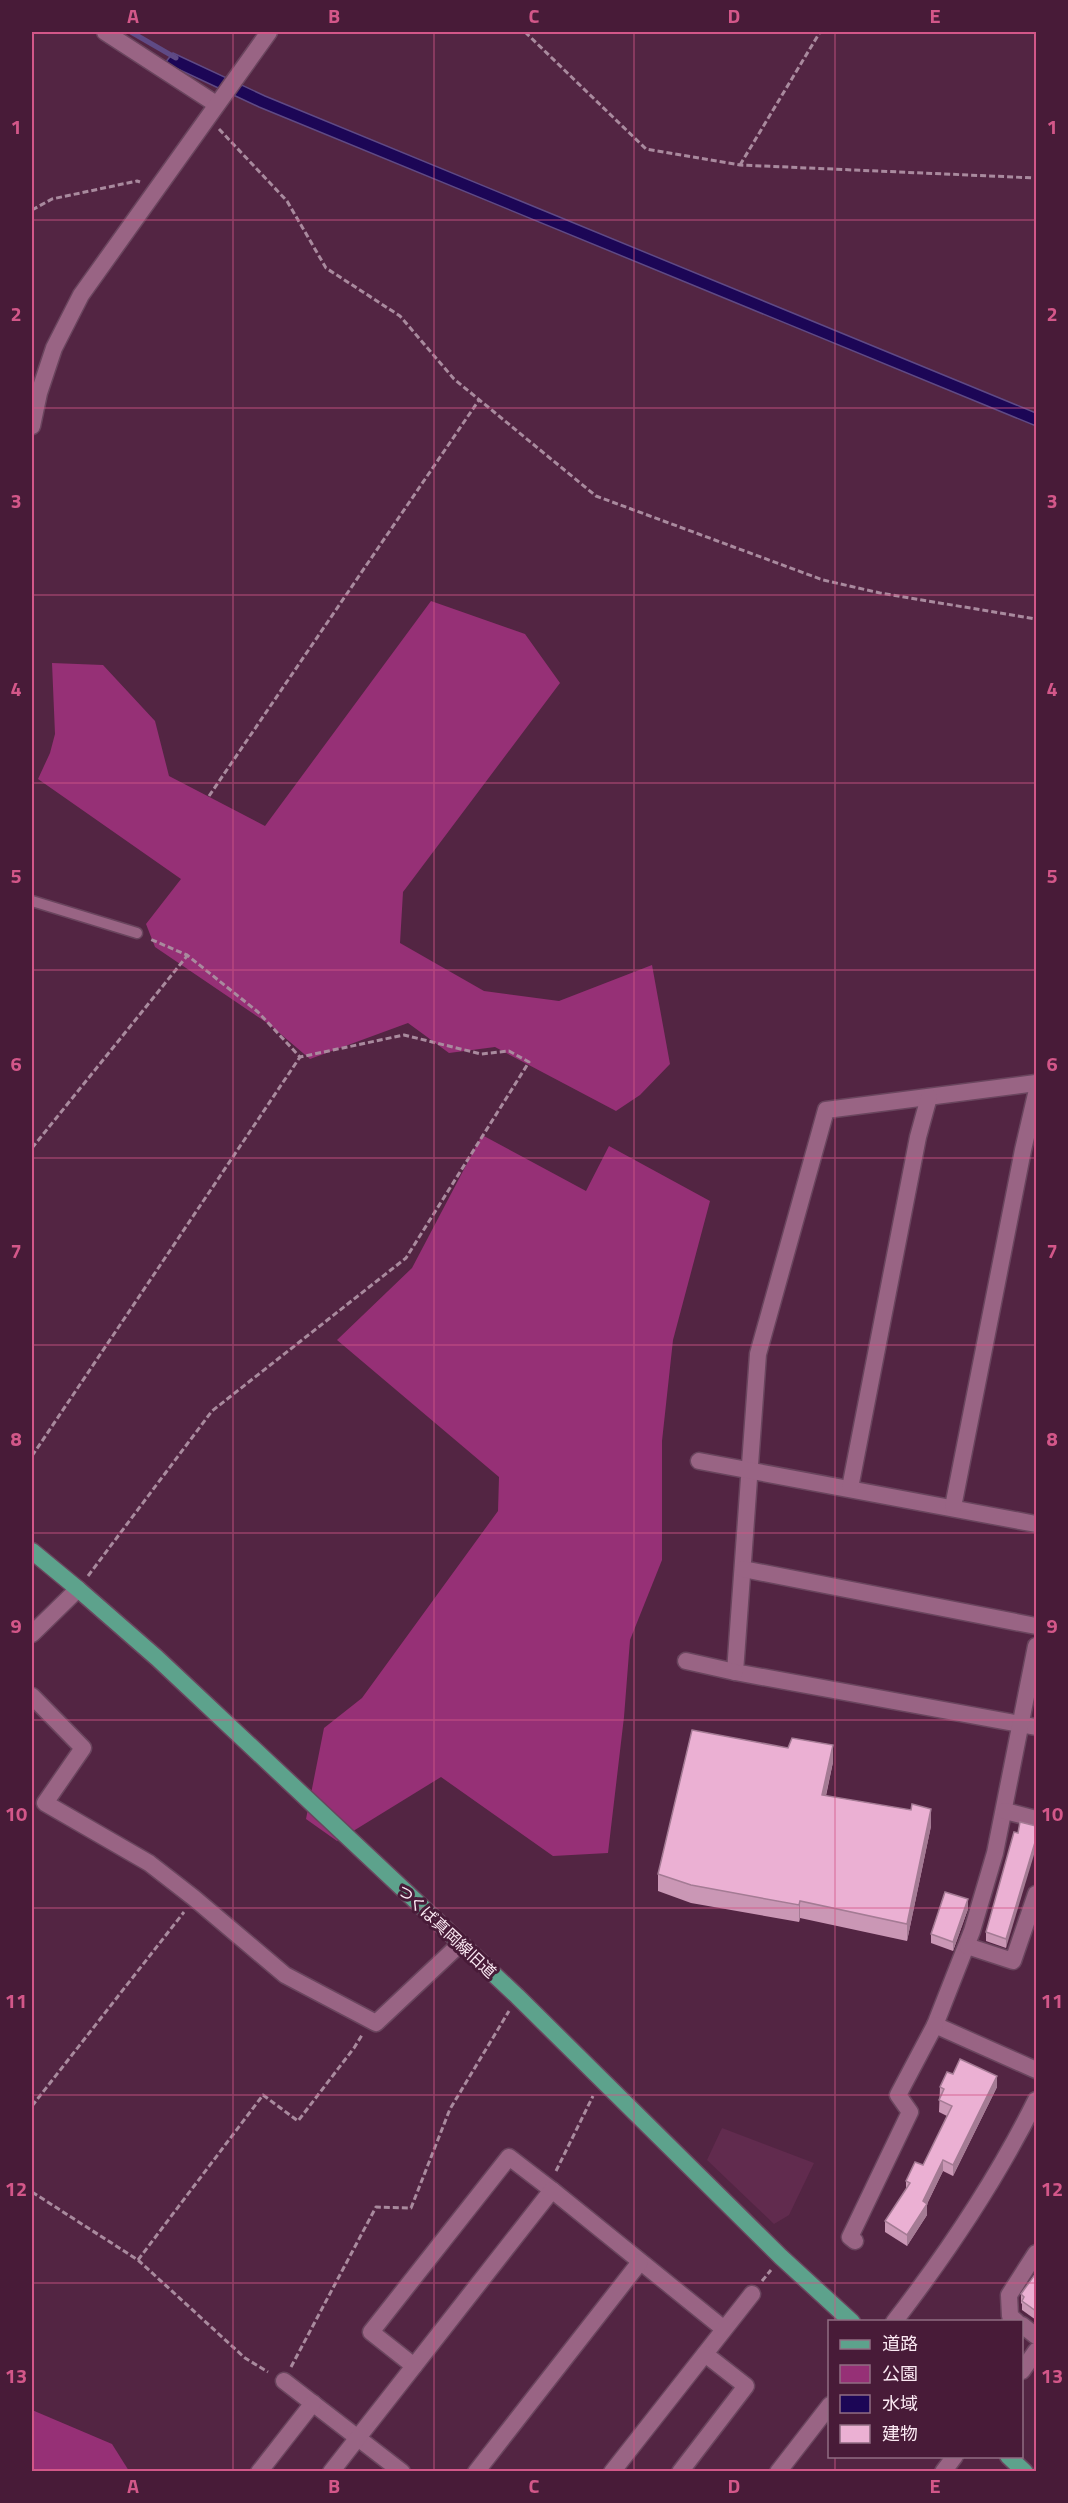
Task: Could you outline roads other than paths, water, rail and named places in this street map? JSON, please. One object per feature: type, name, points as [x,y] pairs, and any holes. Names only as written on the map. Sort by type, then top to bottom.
[{"type":"main road","name":"つくば真岡線旧道","points":[[32,1551],[78,1588],[157,1658],[518,1996],[781,2257],[850,2320]]},
{"type":"main road","points":[[1009,2458],[1025,2472]]},
{"type":"street","points":[[105,32],[155,67],[216,104]]},
{"type":"street","points":[[32,426],[43,378],[66,321],[98,269],[269,32]]},
{"type":"street","points":[[735,1672],[758,1354],[826,1110],[1036,1083]]},
{"type":"street","points":[[953,1507],[1036,1094]]},
{"type":"street","points":[[850,1488],[916,1148],[929,1097]]},
{"type":"street","points":[[699,1461],[1036,1524]]},
{"type":"street","points":[[743,1569],[1036,1626]]},
{"type":"street","points":[[32,1634],[78,1588]]},
{"type":"street","points":[[855,2241],[850,2237],[910,2112],[898,2095],[935,2025],[967,1946],[995,1853],[1029,1725],[1036,1646]]},
{"type":"street","points":[[686,1661],[880,1700],[1029,1725]]},
{"type":"street","points":[[32,1696],[83,1748],[45,1803],[149,1863],[285,1975],[376,2023],[460,1944]]},
{"type":"street","points":[[1005,1811],[1036,1819]]},
{"type":"street","points":[[967,1946],[1013,1961],[1036,1894]]},
{"type":"street","points":[[935,2025],[1036,2070]]},
{"type":"street","points":[[895,2320],[959,2232],[999,2170],[1036,2100]]},
{"type":"street","points":[[414,2366],[371,2332],[509,2157],[724,2329]]},
{"type":"street","points":[[330,2472],[552,2190]]},
{"type":"street","points":[[1015,2320],[1010,2316],[1009,2295],[1036,2253]]},
{"type":"street","points":[[476,2472],[640,2262]]},
{"type":"street","points":[[612,2472],[752,2294]]},
{"type":"street","points":[[1023,2326],[1036,2336]]},
{"type":"street","points":[[1023,2370],[1036,2351]]},
{"type":"street","points":[[680,2472],[746,2386],[705,2354]]},
{"type":"street","points":[[284,2381],[402,2472]]},
{"type":"street","points":[[259,2472],[313,2403]]},
{"type":"street","points":[[778,2472],[828,2408]]},
{"type":"street","points":[[943,2472],[954,2458]]},
{"type":"lane","points":[[32,901],[137,933]]},
{"type":"water","points":[[173,53],[265,96],[1036,413],[1036,426],[259,107],[165,63]]},
{"type":"waterway","points":[[131,32],[176,58]]}]
